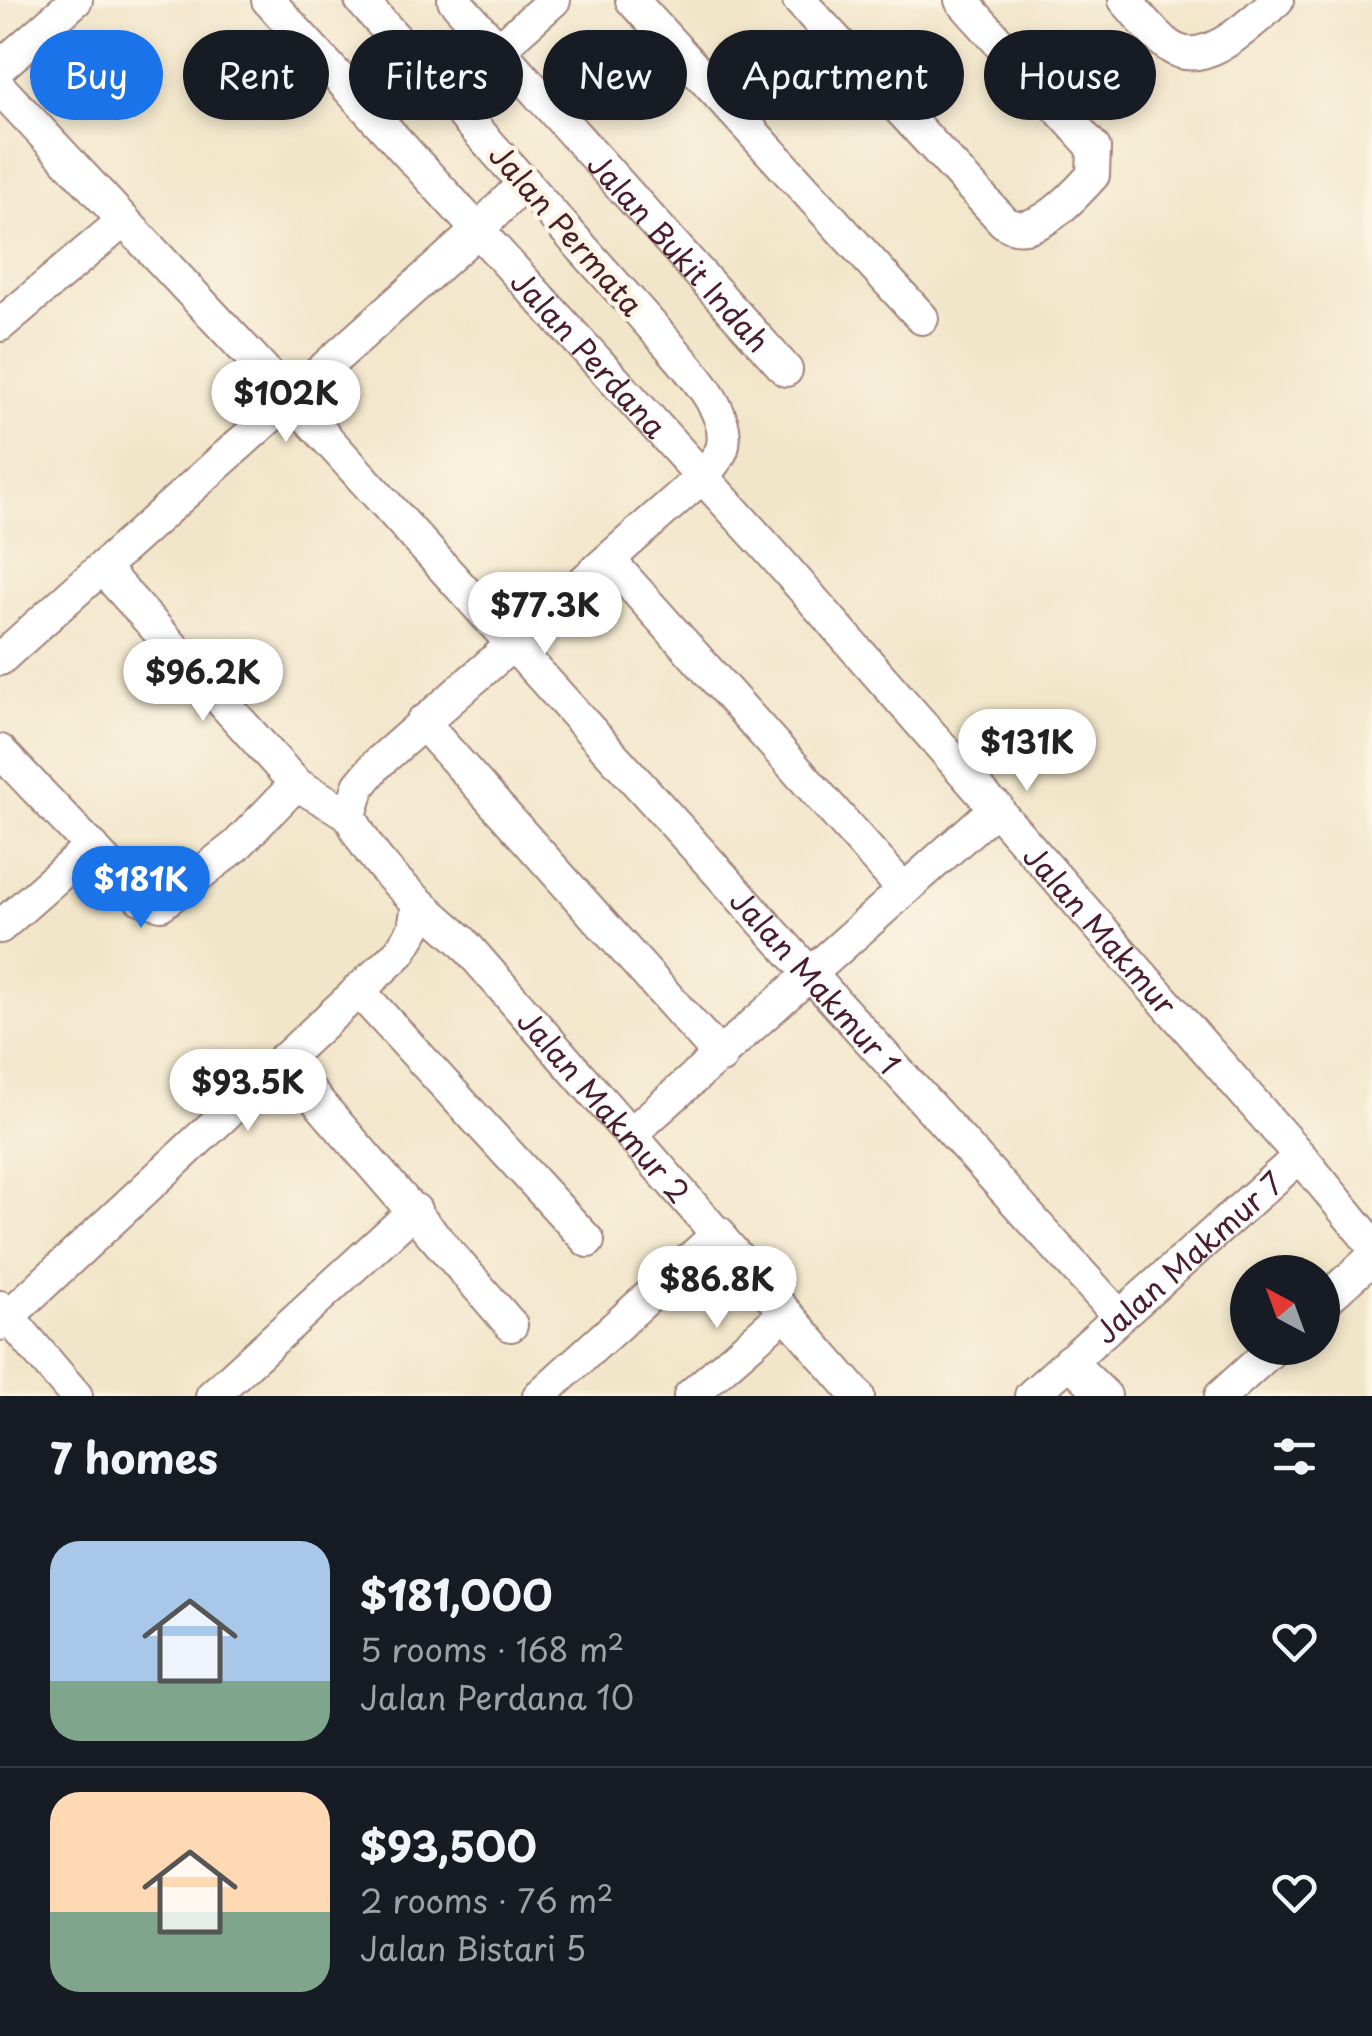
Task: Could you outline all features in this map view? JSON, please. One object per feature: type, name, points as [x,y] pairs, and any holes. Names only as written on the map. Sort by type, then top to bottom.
[{"type":"street","points":[[0,67],[76,0]]},
{"type":"street","name":"Jalan Perdana","points":[[268,0],[703,476]]},
{"type":"street","name":"Jalan Permata","points":[[361,0],[388,30]]},
{"type":"street","name":"Jalan Bukit Indah","points":[[454,0],[480,30]]},
{"type":"street","points":[[520,30],[554,0]]},
{"type":"street","points":[[632,0],[922,318]]},
{"type":"street","points":[[799,0],[1004,222],[1020,229],[1040,222],[1084,184],[1096,162],[1084,134],[962,0]]},
{"type":"street","points":[[1128,1],[1170,47],[1189,55],[1215,48],[1277,0]]},
{"type":"street","name":"Jalan Bukit Indah","points":[[523,78],[786,370]]},
{"type":"street","name":"Jalan Makmur 1","points":[[0,88],[74,164],[122,222],[290,399],[813,972],[1119,1316]]},
{"type":"street","name":"Jalan Permata","points":[[470,120],[668,343],[710,398],[720,422],[722,449],[703,476]]},
{"type":"street","points":[[0,660],[476,232],[525,182]]},
{"type":"street","points":[[0,326],[122,222]]},
{"type":"street","points":[[103,569],[296,784],[350,815],[359,786],[422,722],[703,476]]},
{"type":"street","name":"Jalan Makmur","points":[[703,476],[997,807],[1372,1244]]},
{"type":"street","points":[[609,560],[904,890]]},
{"type":"street","points":[[422,722],[720,1057]]},
{"type":"street","points":[[0,751],[140,898],[161,904],[236,846],[296,784]]},
{"type":"street","points":[[632,1133],[997,807]]},
{"type":"street","name":"Jalan Makmur 2","points":[[350,815],[358,833],[418,906],[462,941],[632,1133],[719,1233],[846,1392]]},
{"type":"street","points":[[0,927],[92,846]]},
{"type":"street","points":[[76,1396],[2,1315],[400,952],[414,929],[418,906]]},
{"type":"street","points":[[358,990],[588,1240]]},
{"type":"street","points":[[282,1060],[511,1325]]},
{"type":"street","name":"Jalan Makmur 7","points":[[1031,1396],[1300,1156]]},
{"type":"street","points":[[212,1396],[415,1210]]},
{"type":"street","points":[[540,1396],[719,1233]]},
{"type":"street","points":[[1340,1287],[1372,1258]]},
{"type":"street","points":[[690,1396],[785,1313]]},
{"type":"street","points":[[1069,1362],[1105,1396]]},
{"type":"street","points":[[1221,1396],[1255,1365]]}]
